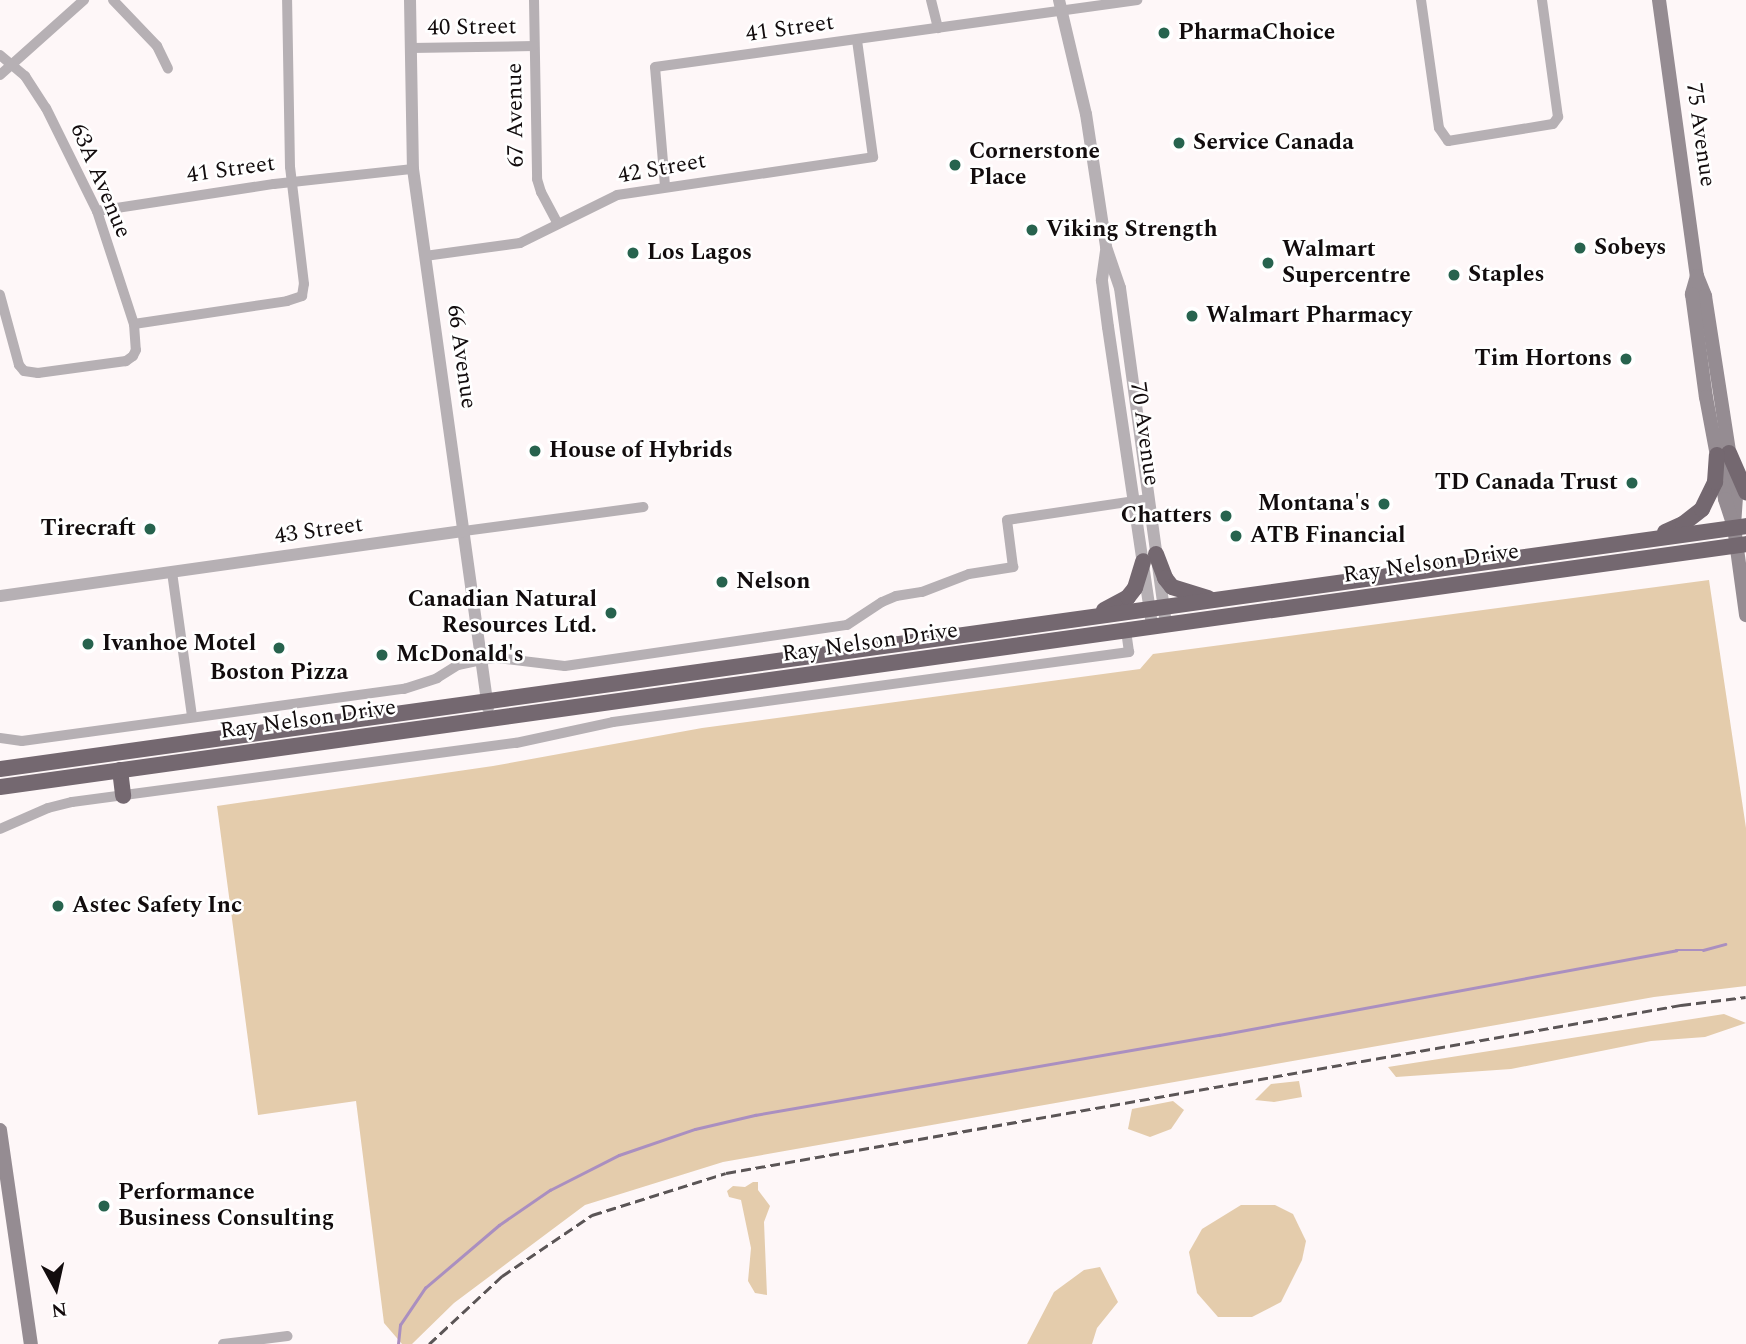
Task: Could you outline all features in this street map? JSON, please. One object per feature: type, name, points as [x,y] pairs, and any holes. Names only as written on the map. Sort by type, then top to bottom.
[{"type":"highway","points":[[1723,454],[1746,492]]},
{"type":"highway","points":[[1650,539],[1683,524],[1702,509],[1715,482],[1723,454]]},
{"type":"highway","name":"Ray Nelson Drive","points":[[0,769],[488,711],[1126,630],[1158,617],[1218,600],[1740,526]]},
{"type":"highway","name":"Ray Nelson Drive","points":[[0,787],[1081,619],[1158,617],[1741,544]]},
{"type":"highway","points":[[1081,619],[1128,597],[1150,558],[1172,587],[1218,600]]},
{"type":"highway","points":[[120,770],[123,796]]},
{"type":"main road","name":"75 Avenue","points":[[1658,0],[1697,276],[1705,296],[1723,454],[1736,497],[1746,615]]},
{"type":"main road","points":[[0,1130],[5,1200],[31,1344]]},
{"type":"street","points":[[0,75],[84,0]]},
{"type":"street","points":[[113,0],[157,46],[168,69]]},
{"type":"street","points":[[0,295],[19,365],[23,371],[38,373],[126,361],[136,350],[134,324],[287,301],[302,296],[304,284],[291,181],[287,0]]},
{"type":"street","name":"66 Avenue","points":[[410,0],[413,169],[488,711]]},
{"type":"street","name":"67 Avenue","points":[[534,0],[537,179],[558,224]]},
{"type":"street","points":[[931,0],[938,28]]},
{"type":"street","name":"41 Street","points":[[665,186],[655,66],[938,28],[1060,5],[1137,0]]},
{"type":"street","points":[[1421,0],[1441,136],[1448,141],[1553,124],[1558,117],[1542,0]]},
{"type":"street","name":"70 Avenue","points":[[1060,5],[1086,114],[1106,247],[1120,288],[1148,499],[1150,558],[1158,617]]},
{"type":"street","name":"42 Street","points":[[425,256],[520,243],[618,195],[873,157],[857,40]]},
{"type":"street","name":"40 Street","points":[[411,48],[534,46]]},
{"type":"street","name":"63A Avenue","points":[[0,55],[25,76],[46,108],[97,211],[134,324]]},
{"type":"street","name":"41 Street","points":[[97,211],[291,181],[413,169]]},
{"type":"street","name":"70 Avenue","points":[[1106,247],[1102,281],[1133,502],[1150,558]]},
{"type":"street","points":[[0,738],[22,741],[404,689],[437,678],[457,664],[482,660],[497,658],[565,666],[847,625],[896,596],[922,592],[969,574],[1013,567],[1007,520],[1148,499]]},
{"type":"street","name":"43 Street","points":[[0,596],[643,507]]},
{"type":"street","points":[[172,572],[192,717]]},
{"type":"street","points":[[0,829],[48,808],[123,796],[505,744],[613,722],[1129,652],[1126,630]]},
{"type":"street","points":[[223,1344],[288,1336]]},
{"type":"shaded area","points":[[1709,580],[1746,828],[1746,986],[1654,997],[723,1162],[585,1205],[454,1303],[412,1344],[402,1344],[384,1323],[356,1101],[258,1115],[217,806],[493,766],[702,728],[1140,669],[1153,654]]},
{"type":"shaded area","points":[[1724,1014],[1746,1023],[1705,1037],[1651,1041],[1511,1069],[1396,1077],[1388,1067]]},
{"type":"shaded area","points":[[1299,1081],[1302,1097],[1274,1102],[1255,1100],[1271,1084]]},
{"type":"shaded area","points":[[1173,1101],[1184,1110],[1171,1129],[1150,1137],[1128,1129],[1132,1109]]},
{"type":"shaded area","points":[[758,1182],[758,1190],[770,1206],[764,1222],[767,1295],[755,1293],[748,1281],[751,1248],[741,1200],[729,1197],[727,1191],[733,1186],[745,1187]]},
{"type":"shaded area","points":[[1241,1205],[1275,1205],[1293,1214],[1306,1241],[1302,1260],[1281,1302],[1252,1317],[1218,1317],[1197,1293],[1189,1252],[1202,1229]]},
{"type":"shaded area","points":[[1100,1267],[1118,1302],[1097,1328],[1092,1344],[1027,1344],[1054,1292],[1084,1270]]},
{"type":"waterway","points":[[398,1344],[400,1325],[425,1288],[499,1225],[550,1190],[619,1155],[695,1129],[755,1115],[1219,1035],[1676,950],[1703,950],[1725,944]]},
{"type":"railway","points":[[429,1344],[502,1276],[592,1215],[726,1173],[1681,1005],[1746,997]]},
{"type":"place","name":"PharmaChoice","points":[[1164,33]]},
{"type":"place","name":"Service Canada","points":[[1179,143]]},
{"type":"place","name":"Cornerstone Place","points":[[955,165]]},
{"type":"place","name":"Viking Strength","points":[[1032,230]]},
{"type":"place","name":"Sobeys","points":[[1580,248]]},
{"type":"place","name":"Los Lagos","points":[[633,253]]},
{"type":"place","name":"Walmart Supercentre","points":[[1268,263]]},
{"type":"place","name":"Staples","points":[[1454,275]]},
{"type":"place","name":"Walmart Pharmacy","points":[[1192,316]]},
{"type":"place","name":"Tim Hortons","points":[[1626,359]]},
{"type":"place","name":"House of Hybrids","points":[[535,451]]},
{"type":"place","name":"TD Canada Trust","points":[[1632,483]]},
{"type":"place","name":"Montana's","points":[[1384,504]]},
{"type":"place","name":"Chatters","points":[[1226,516]]},
{"type":"place","name":"Tirecraft","points":[[150,529]]},
{"type":"place","name":"ATB Financial","points":[[1236,536]]},
{"type":"place","name":"Nelson","points":[[722,582]]},
{"type":"place","name":"Canadian Natural Resources Ltd.","points":[[611,613]]},
{"type":"place","name":"Ivanhoe Motel","points":[[88,644]]},
{"type":"place","name":"Boston Pizza","points":[[279,648]]},
{"type":"place","name":"McDonald's","points":[[382,655]]},
{"type":"place","name":"Astec Safety Inc","points":[[58,906]]},
{"type":"place","name":"Performance Business Consulting","points":[[104,1206]]}]
